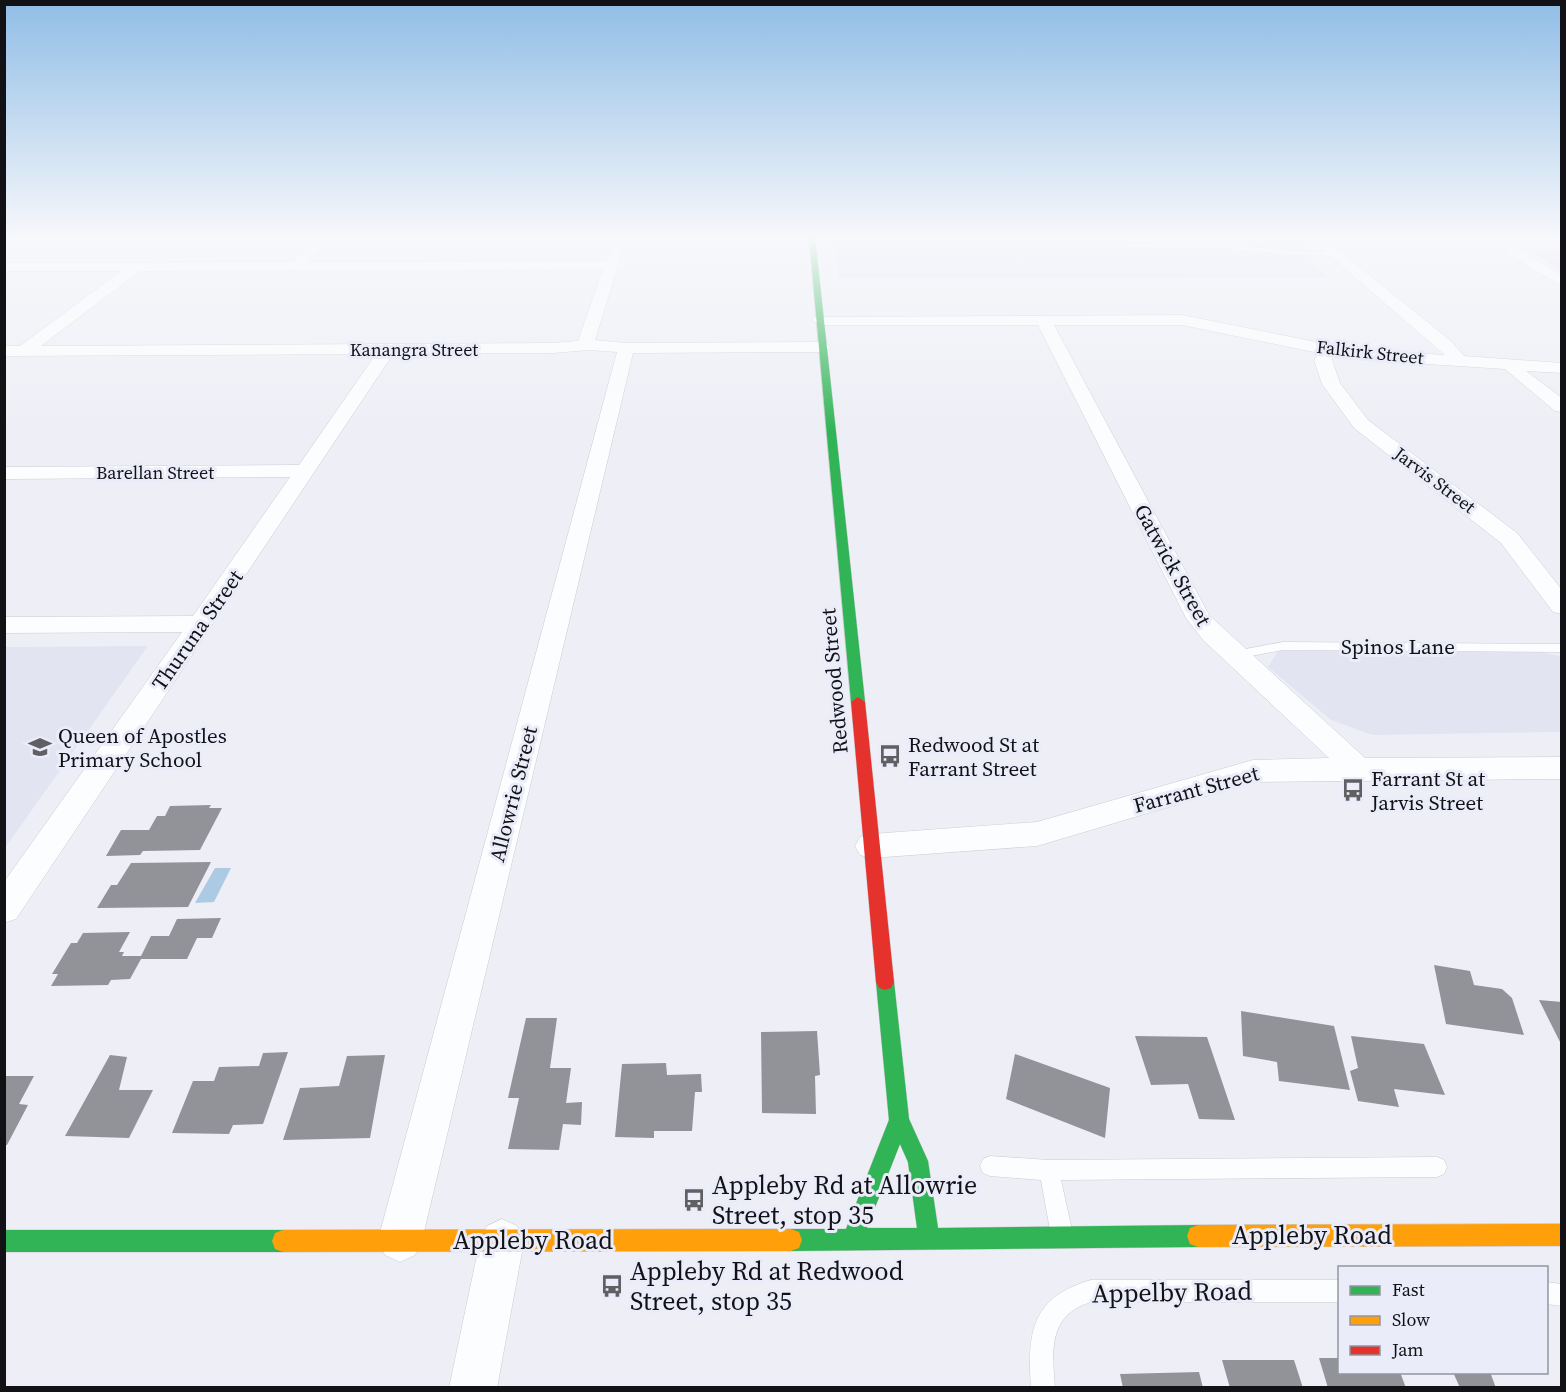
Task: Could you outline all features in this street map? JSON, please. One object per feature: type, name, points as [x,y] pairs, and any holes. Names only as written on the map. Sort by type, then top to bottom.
[{"type":"street","points":[[25,350],[89,302]]},
{"type":"street","points":[[585,345],[600,302]]},
{"type":"street","name":"Redwood Street","points":[[818,302],[899,1120],[918,1161],[929,1239]]},
{"type":"street","points":[[1393,302],[1445,345],[1460,361]]},
{"type":"street","name":"Gatwick Street","points":[[1043,319],[1189,604],[1204,625],[1358,769]]},
{"type":"street","name":"Falkirk Street","points":[[820,320],[1189,321],[1329,350],[1562,368]]},
{"type":"street","name":"Kanangra Street","points":[[4,351],[553,348],[585,345],[626,348],[824,347]]},
{"type":"street","name":"Allowrie Street","points":[[400,1240],[626,348]]},
{"type":"street","name":"Thuruna Street","points":[[4,909],[199,624],[254,549],[388,349]]},
{"type":"street","name":"Jarvis Street","points":[[1329,350],[1323,360],[1331,384],[1361,424],[1509,538],[1562,607]]},
{"type":"street","points":[[1510,364],[1515,371],[1562,407]]},
{"type":"street","name":"Barellan Street","points":[[4,473],[306,471]]},
{"type":"street","points":[[4,625],[199,624]]},
{"type":"street","name":"Farrant Street","points":[[871,846],[1037,834],[1253,771],[1562,768]]},
{"type":"street","name":"Redwood Street","points":[[852,1240],[865,1198],[879,1172],[899,1120]]},
{"type":"street","name":"Appleby Road","points":[[4,1240],[852,1240],[1062,1236],[1562,1235]]},
{"type":"street","points":[[473,1388],[502,1241]]},
{"type":"lane","name":"Spinos Lane","points":[[1235,654],[1283,646],[1562,648]]},
{"type":"lane","points":[[990,1166],[1049,1170],[1437,1167]]},
{"type":"lane","points":[[1049,1170],[1062,1236]]},
{"type":"lane","name":"Appelby Road","points":[[1043,1388],[1040,1357],[1044,1328],[1062,1302],[1075,1294],[1091,1292],[1338,1291]]},
{"type":"shaded area","name":"Queen of Apostles Primary School","points":[[148,646],[5,848],[5,647]]},
{"type":"shaded area","points":[[1278,651],[1537,651],[1560,656],[1561,732],[1373,735],[1331,720],[1268,667]]},
{"type":"water","points":[[215,868],[231,868],[214,902],[195,903]]},
{"type":"building","points":[[211,805],[209,808],[222,808],[200,850],[143,851],[140,855],[106,856],[121,830],[149,830],[157,816],[165,816],[170,806]]},
{"type":"building","points":[[211,862],[188,907],[97,908],[111,885],[117,885],[131,863]]},
{"type":"building","points":[[221,918],[212,938],[197,938],[187,959],[141,959],[130,979],[111,980],[108,985],[51,986],[58,974],[52,974],[71,943],[77,943],[83,933],[130,932],[119,952],[124,952],[122,956],[141,956],[151,936],[169,936],[177,919]]},
{"type":"building","points":[[1434,965],[1470,971],[1474,985],[1502,989],[1512,998],[1524,1035],[1446,1024]]},
{"type":"building","points":[[1539,1000],[1562,1002],[1562,1046]]},
{"type":"building","points":[[1241,1011],[1334,1026],[1350,1090],[1279,1081],[1277,1062],[1243,1056]]},
{"type":"building","points":[[526,1018],[557,1018],[550,1068],[571,1068],[566,1103],[582,1102],[581,1125],[563,1124],[559,1150],[508,1149],[519,1098],[508,1098]]},
{"type":"building","points":[[817,1031],[820,1075],[815,1076],[816,1114],[762,1113],[761,1032]]},
{"type":"building","points":[[1135,1036],[1207,1037],[1235,1120],[1199,1119],[1188,1084],[1151,1085]]},
{"type":"building","points":[[1351,1036],[1424,1044],[1445,1095],[1394,1089],[1399,1107],[1358,1101],[1350,1071],[1358,1068]]},
{"type":"building","points":[[288,1052],[263,1124],[233,1125],[229,1134],[172,1133],[193,1081],[214,1081],[219,1067],[259,1066],[263,1053]]},
{"type":"building","points":[[1015,1054],[1110,1088],[1105,1138],[1006,1099]]},
{"type":"building","points":[[110,1055],[127,1057],[119,1090],[153,1090],[129,1138],[65,1136]]},
{"type":"building","points":[[385,1055],[370,1138],[283,1140],[300,1088],[339,1086],[347,1056]]},
{"type":"building","points":[[666,1063],[667,1075],[701,1074],[702,1092],[695,1092],[692,1131],[654,1131],[654,1138],[615,1137],[622,1064]]},
{"type":"building","points":[[4,1076],[34,1076],[19,1104],[28,1105],[7,1145],[4,1145]]},
{"type":"building","points":[[1319,1358],[1338,1358],[1338,1374],[1401,1374],[1406,1388],[1328,1388]]},
{"type":"building","points":[[1222,1360],[1294,1360],[1303,1388],[1230,1388]]},
{"type":"building","points":[[1199,1372],[1203,1388],[1123,1388],[1120,1374]]},
{"type":"building","points":[[1454,1374],[1491,1374],[1496,1388],[1460,1388]]},
{"type":"traffic: fast","points":[[818,302],[858,702]]},
{"type":"traffic: fast","points":[[885,982],[899,1120],[918,1161],[929,1239]]},
{"type":"traffic: fast","points":[[852,1240],[899,1120]]},
{"type":"traffic: fast","points":[[791,1240],[1198,1236]]},
{"type":"traffic: fast","points":[[4,1241],[283,1241]]},
{"type":"traffic: slow","points":[[1198,1236],[1562,1235]]},
{"type":"traffic: slow","points":[[283,1241],[791,1240]]},
{"type":"traffic: jam","points":[[858,702],[885,982]]},
{"type":"place","name":"Queen of Apostles Primary School","points":[[40,747]]},
{"type":"place","name":"Redwood St at Farrant Street","points":[[890,756]]},
{"type":"place","name":"Farrant St at Jarvis Street","points":[[1353,790]]},
{"type":"place","name":"Appleby Rd at Allowrie Street, stop 35","points":[[694,1200]]},
{"type":"place","name":"Appleby Rd at Redwood Street, stop 35","points":[[612,1286]]}]
